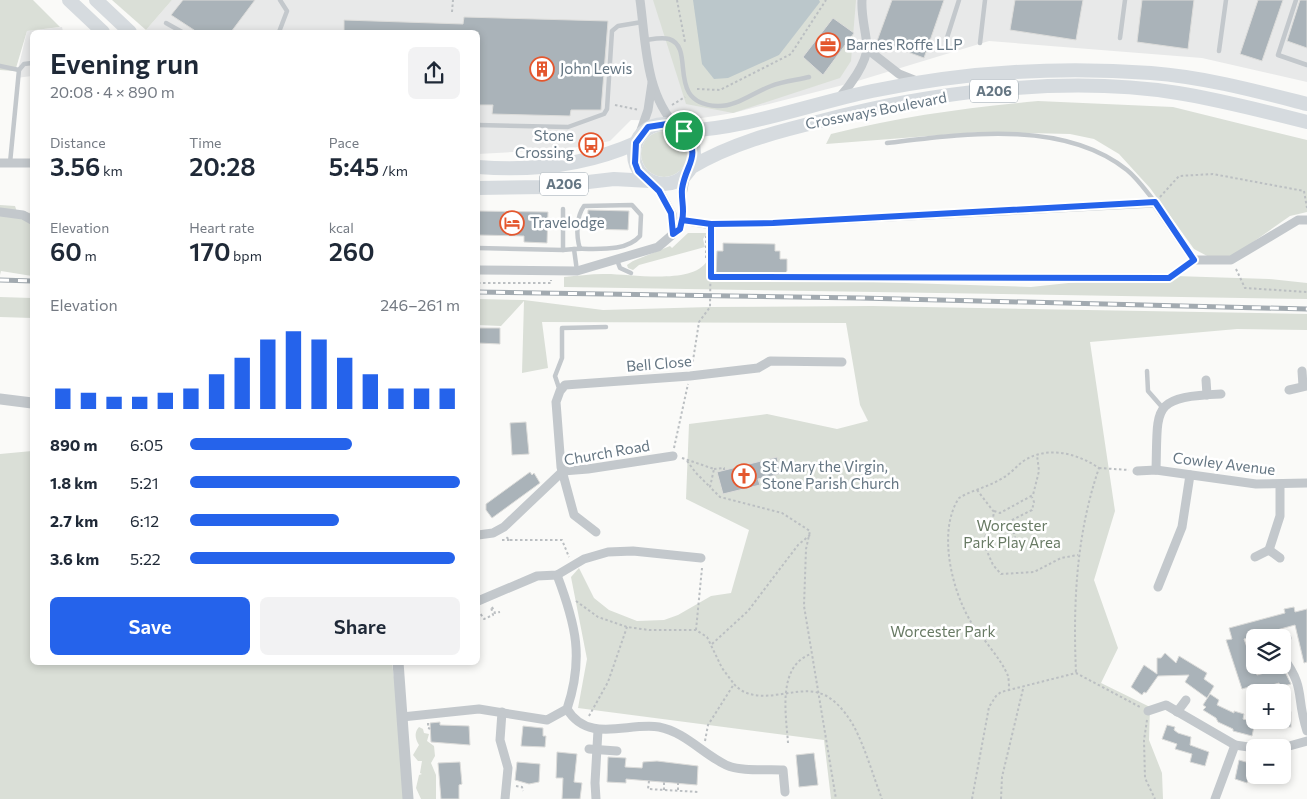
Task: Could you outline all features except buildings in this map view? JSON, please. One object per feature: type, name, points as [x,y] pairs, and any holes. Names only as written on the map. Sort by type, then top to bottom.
[{"type":"main road","points":[[69,0],[100,30]]},
{"type":"main road","points":[[96,0],[128,30]]},
{"type":"main road","name":"Crossways Boulevard","points":[[680,129],[733,125],[839,98],[920,82],[992,73],[1043,71],[1153,73],[1216,82],[1307,104]]},
{"type":"main road","name":"Crossways Boulevard","points":[[688,171],[736,145],[856,111],[918,99],[988,91],[1044,87],[1104,87],[1176,93],[1254,108],[1307,122]]},
{"type":"main road","points":[[655,125],[680,129],[693,148],[693,158],[688,171],[670,184],[650,181],[640,173],[635,165],[638,140],[648,127],[655,125]]},
{"type":"main road","name":"A206","points":[[480,167],[514,167],[589,160],[638,140]]},
{"type":"main road","name":"A206","points":[[480,188],[537,187],[614,179],[650,181]]},
{"type":"street","points":[[640,0],[652,83],[664,112],[680,129]]},
{"type":"street","points":[[839,98],[853,82],[867,49],[861,16],[862,0]]},
{"type":"street","points":[[867,49],[900,74],[920,82]]},
{"type":"street","points":[[638,140],[648,110],[652,83]]},
{"type":"street","points":[[0,163],[30,163]]},
{"type":"street","points":[[480,270],[577,271],[658,247],[680,229],[682,194],[688,171]]},
{"type":"street","points":[[650,181],[660,192],[671,213],[673,234]]},
{"type":"street","points":[[682,220],[711,224],[773,223],[1155,202],[1194,260],[1231,260],[1298,220],[1307,220]]},
{"type":"street","points":[[0,212],[23,215],[30,219]]},
{"type":"street","name":"Bell Close","points":[[560,391],[565,385],[571,384],[690,376],[758,368],[770,361],[842,362]]},
{"type":"street","points":[[1289,390],[1305,386],[1302,371]]},
{"type":"street","points":[[1206,380],[1207,395]]},
{"type":"street","points":[[560,391],[556,404],[561,467],[564,471],[574,515],[596,532]]},
{"type":"street","points":[[1156,470],[1158,415],[1162,407],[1172,401],[1221,394]]},
{"type":"street","points":[[0,399],[30,403]]},
{"type":"street","name":"Church Road","points":[[480,534],[500,529],[564,471],[673,456]]},
{"type":"street","name":"Cowley Avenue","points":[[1137,471],[1156,470],[1230,481],[1280,485],[1307,483]]},
{"type":"street","points":[[1158,587],[1182,527],[1190,475]]},
{"type":"street","points":[[1255,557],[1269,550],[1280,516],[1280,485]]},
{"type":"street","points":[[1269,550],[1280,558]]},
{"type":"street","points":[[480,600],[537,576],[557,575],[595,554],[620,551],[701,558]]},
{"type":"street","points":[[402,717],[470,709],[502,712],[547,720],[567,709],[575,683],[577,641],[557,575]]},
{"type":"street","points":[[398,665],[408,799]]},
{"type":"street","points":[[1291,665],[1304,684],[1304,718],[1307,731]]},
{"type":"street","points":[[1177,712],[1186,700]]},
{"type":"street","points":[[1148,711],[1166,705],[1235,745],[1246,747]]},
{"type":"street","points":[[567,709],[572,717],[584,725],[598,730],[661,727],[681,735],[727,766],[783,770],[785,792]]},
{"type":"street","points":[[502,712],[500,740],[508,768],[505,799]]},
{"type":"street","points":[[596,799],[593,749],[598,730]]},
{"type":"street","points":[[1291,745],[1307,740]]},
{"type":"street","points":[[1215,799],[1235,745]]},
{"type":"street","points":[[593,749],[617,751]]},
{"type":"lane","points":[[280,0],[287,11],[280,30]]},
{"type":"lane","points":[[946,41],[959,0]]},
{"type":"lane","points":[[980,43],[986,0]]},
{"type":"lane","points":[[1120,38],[1125,0]]},
{"type":"lane","points":[[1219,51],[1226,0]]},
{"type":"lane","points":[[1296,0],[1278,55],[1307,65]]},
{"type":"lane","points":[[480,125],[570,127],[604,114],[607,105],[612,31],[618,26],[643,22]]},
{"type":"lane","points":[[166,23],[178,30]]},
{"type":"lane","points":[[646,40],[662,38],[674,42],[680,51],[684,86],[688,94],[706,104],[725,106],[774,85],[809,77]]},
{"type":"lane","points":[[10,163],[19,70],[24,64],[30,64]]},
{"type":"lane","points":[[0,66],[19,70]]},
{"type":"lane","points":[[886,143],[942,137],[1028,135],[1079,144],[1102,154],[1127,170],[1155,202]]},
{"type":"lane","points":[[480,248],[564,250],[577,249],[622,247],[634,243],[640,236],[640,215],[632,205],[584,206],[580,212],[577,249],[577,271]]},
{"type":"lane","points":[[563,209],[564,250]]},
{"type":"lane","points":[[616,260],[620,268],[631,273]]},
{"type":"lane","points":[[788,275],[1169,278],[1194,260]]},
{"type":"lane","points":[[560,391],[556,384],[555,375],[562,358],[562,328],[606,327]]},
{"type":"lane","points":[[1147,371],[1148,390],[1162,407]]},
{"type":"path","points":[[452,12],[453,0]]},
{"type":"path","points":[[672,109],[669,105],[694,89],[720,90],[792,54],[826,0]]},
{"type":"path","points":[[674,42],[682,28]]},
{"type":"path","points":[[607,105],[639,111]]},
{"type":"path","points":[[1155,202],[1179,176],[1213,174],[1304,191],[1307,208]]},
{"type":"path","points":[[711,224],[710,307],[699,322],[673,456],[714,469],[724,468],[724,470]]},
{"type":"path","points":[[706,241],[706,258]]},
{"type":"path","points":[[1231,260],[1246,288],[1307,292]]},
{"type":"path","points":[[711,277],[788,275]]},
{"type":"path","points":[[480,284],[551,283]]},
{"type":"path","points":[[1009,691],[1008,676],[966,611],[948,552],[948,526],[956,503],[961,497],[1004,478],[1022,462],[1051,452],[1067,454],[1086,460],[1099,468],[1137,471]]},
{"type":"path","points":[[1038,455],[1038,477],[1032,497],[1034,502],[1032,509],[1011,522],[994,529],[985,536],[983,544],[993,565],[1002,574],[1034,572],[1061,558],[1078,555]]},
{"type":"path","points":[[687,461],[720,497],[782,513],[810,531],[806,549],[804,606],[836,799]]},
{"type":"path","points":[[1076,673],[1075,586],[1078,555],[1093,486],[1099,468]]},
{"type":"path","points":[[710,487],[714,469]]},
{"type":"path","points":[[977,490],[994,511],[1000,513]]},
{"type":"path","points":[[993,520],[1000,513],[1032,497]]},
{"type":"path","points":[[994,511],[994,529]]},
{"type":"path","points":[[1011,522],[1017,545]]},
{"type":"path","points":[[712,644],[748,611],[798,545],[810,535]]},
{"type":"path","points":[[510,540],[562,540],[573,566]]},
{"type":"path","points":[[696,630],[704,558],[701,558]]},
{"type":"path","points":[[565,597],[571,596],[598,617],[627,627],[649,630],[696,630],[707,637],[722,668],[738,688],[758,695],[819,692],[833,701],[854,726],[881,799]]},
{"type":"path","points":[[480,613],[484,619],[493,615],[492,604],[495,613],[500,612]]},
{"type":"path","points":[[584,725],[608,682],[627,627]]},
{"type":"path","points":[[788,743],[786,694],[788,677],[801,658],[812,654]]},
{"type":"path","points":[[973,799],[990,707],[1001,692],[1023,688],[1076,673],[1148,711],[1144,740],[1146,778],[1155,799]]},
{"type":"path","points":[[704,751],[708,725],[734,684]]},
{"type":"path","points":[[1001,799],[1002,777],[1023,688]]},
{"type":"path","points":[[649,781],[648,789],[699,792]]},
{"type":"path","points":[[664,781],[664,790]]},
{"type":"path","points":[[678,782],[678,791]]},
{"type":"path","points":[[512,783],[522,787],[523,791]]},
{"type":"shaded area","points":[[172,0],[1307,0],[1307,82],[1202,58],[989,41],[851,83],[733,113],[683,121],[631,120],[610,141],[567,149],[480,154],[480,30],[146,30]]},
{"type":"shaded area","points":[[693,0],[819,0],[820,2],[779,55],[728,78],[714,79],[702,64]]},
{"type":"shaded area","points":[[62,27],[63,30],[36,30]]},
{"type":"shaded area","points":[[27,31],[30,31],[30,76],[16,78]]},
{"type":"green space","points":[[0,0],[33,0],[60,27],[27,31],[16,68],[13,71],[0,70]]},
{"type":"green space","points":[[112,0],[172,0],[146,30]]},
{"type":"green space","points":[[653,0],[856,0],[851,61],[840,78],[733,113],[686,104]]},
{"type":"green space","points":[[1038,101],[1173,107],[1307,140],[1307,212],[1290,216],[1233,256],[1209,257],[1194,249],[1150,188],[1119,154],[1094,139],[1070,134],[980,132],[826,144],[831,134],[883,122],[959,110]]},
{"type":"green space","points":[[659,131],[669,131],[683,141],[687,154],[683,167],[677,173],[669,177],[659,177],[645,167],[641,159],[641,149],[651,135]]},
{"type":"green space","points":[[0,205],[15,206],[17,212],[30,213],[30,276],[1,271],[0,275]]},
{"type":"green space","points":[[688,233],[707,233],[703,239],[705,247],[639,265],[633,270],[628,268],[627,265],[633,261],[670,246],[672,248]]},
{"type":"green space","points":[[706,241],[709,249],[709,279],[1031,287],[1143,275],[1269,279],[1307,283],[1307,299],[564,287],[564,277],[603,274],[674,276],[688,273],[699,269],[707,261]]},
{"type":"green space","points":[[0,297],[30,298],[30,318],[0,317]]},
{"type":"green space","name":"Worcester Park","points":[[480,299],[524,300],[603,310],[872,306],[1307,314],[1307,330],[1237,329],[1090,342],[1115,511],[1094,580],[1118,648],[1101,683],[1150,707],[1149,740],[1162,773],[1163,799],[831,799],[824,740],[578,708],[587,659],[571,577],[579,568],[594,598],[609,610],[637,621],[664,620],[678,615],[711,596],[731,593],[749,530],[686,499],[689,424],[767,414],[837,429],[868,421],[860,405],[846,323],[542,322],[548,368],[522,373],[524,301],[501,326],[480,325]]},
{"type":"green space","points":[[30,451],[30,665],[392,665],[411,799],[0,799],[0,454]]},
{"type":"green space","points":[[419,727],[423,729],[424,733],[429,734],[427,741],[434,746],[435,756],[431,763],[436,775],[436,799],[421,799],[416,788],[419,775],[422,774],[420,773],[422,761],[418,761],[413,755],[419,745],[416,731]]},
{"type":"railway","points":[[0,280],[30,281]]},
{"type":"railway","points":[[480,292],[860,298],[1307,309]]},
{"type":"place","name":"Barnes Roffe LLP","points":[[828,45]]},
{"type":"place","name":"John Lewis","points":[[542,69]]},
{"type":"place","name":"Stone Crossing","points":[[591,145]]},
{"type":"place","name":"Travelodge","points":[[512,223]]},
{"type":"place","name":"St Mary the Virgin, Stone Parish Church","points":[[744,476]]},
{"type":"route","points":[[684,131],[667,124],[657,124],[648,127],[640,134],[636,143],[634,159],[638,171],[659,191],[671,213],[673,234],[680,229],[682,220],[701,224],[711,224],[711,277],[788,275],[1169,278],[1194,260],[1155,202],[773,223],[701,224],[698,224],[689,222],[682,220],[684,213],[682,189],[694,154],[692,144],[684,131]]},
{"type":"park label","name":"Worcester Park Play Area","points":[[1012,534]]}]
